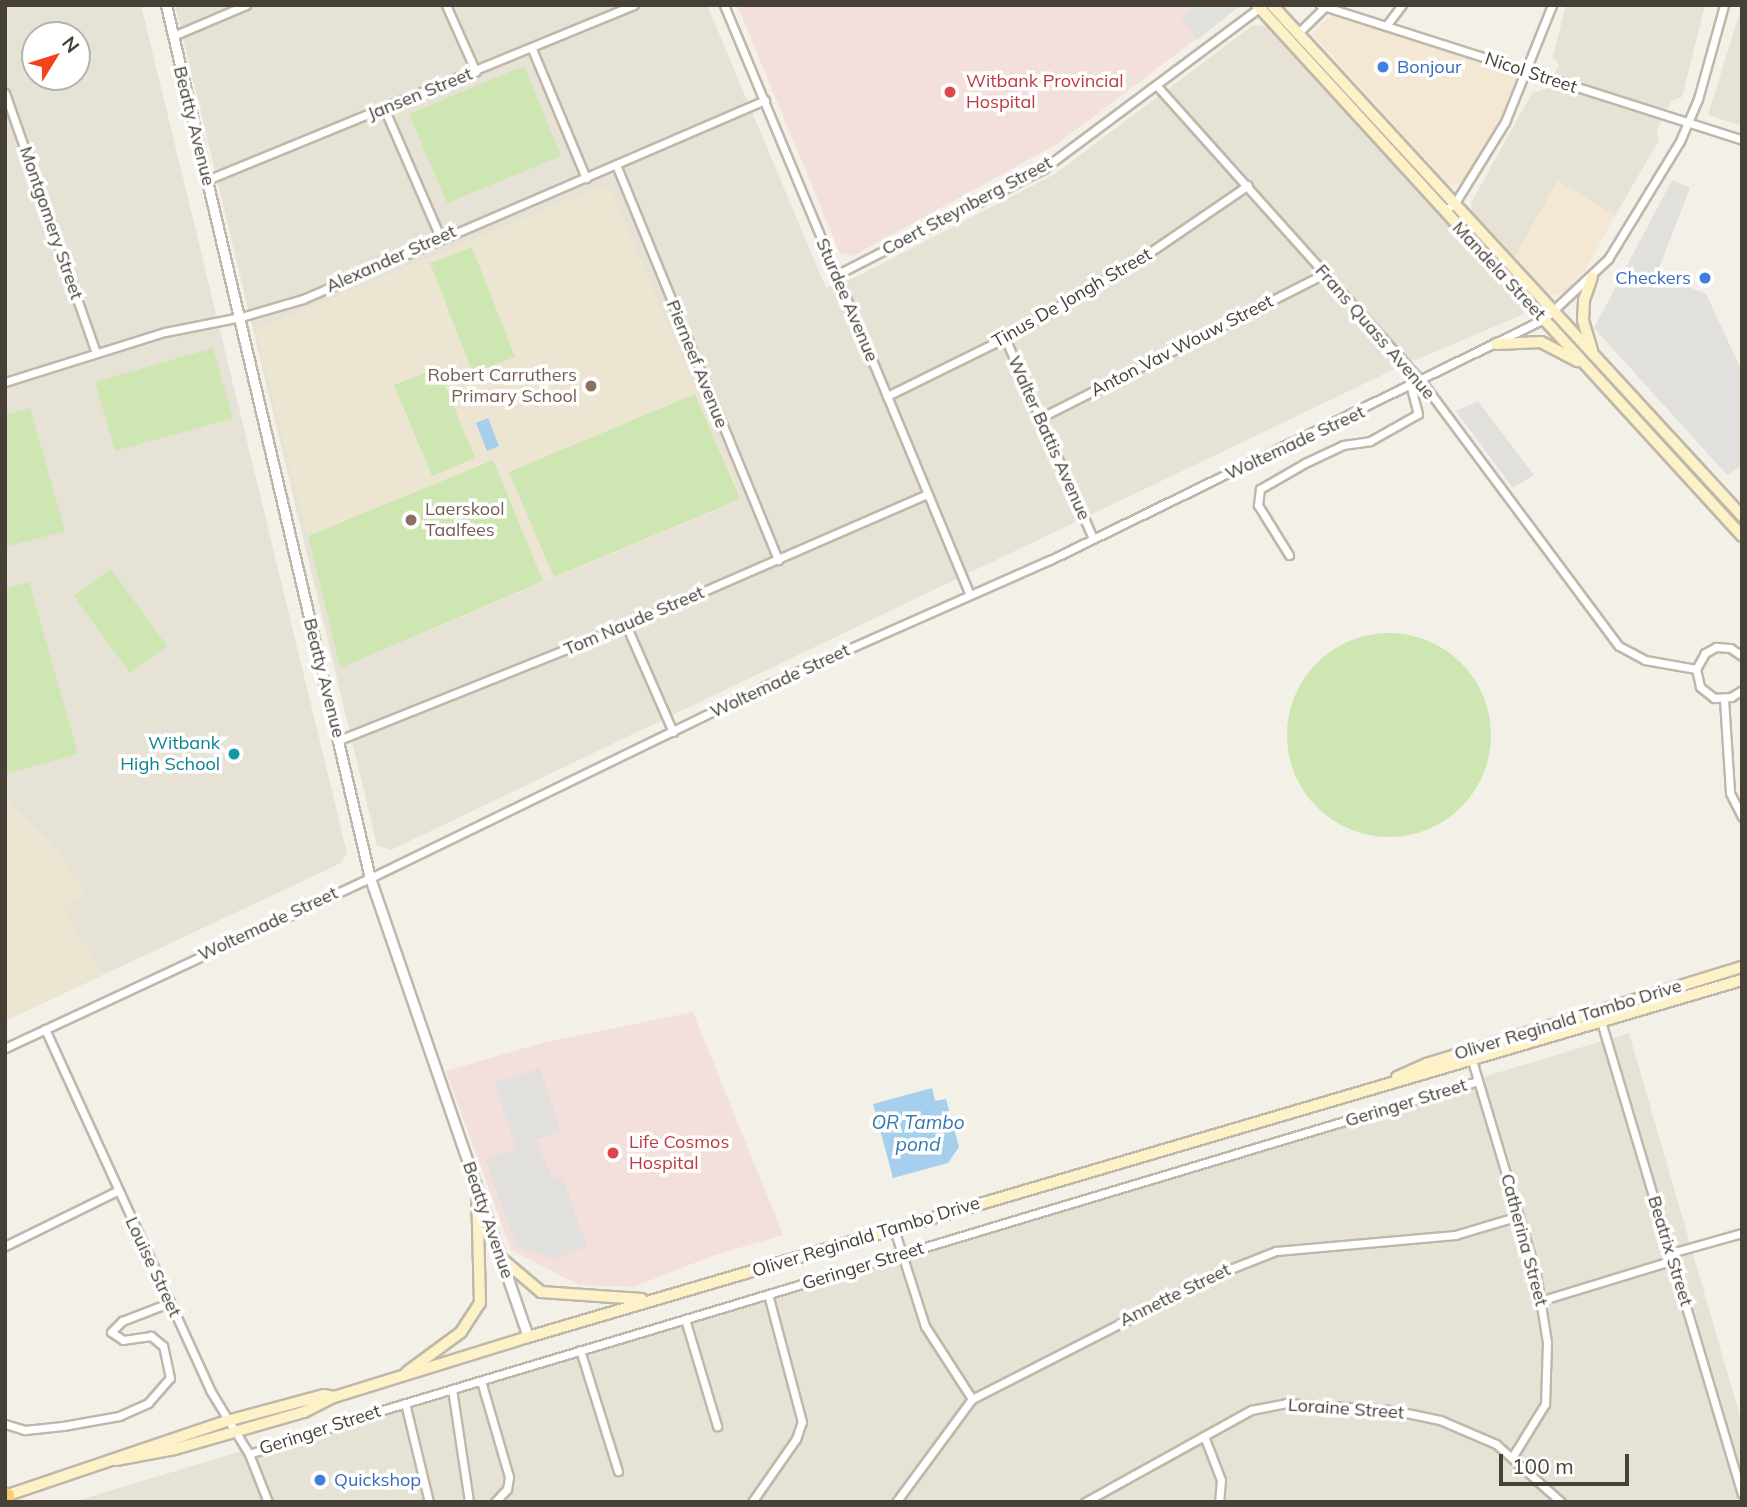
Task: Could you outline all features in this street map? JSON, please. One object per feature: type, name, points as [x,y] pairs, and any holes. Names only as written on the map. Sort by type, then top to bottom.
[{"type":"main road","name":"Mandela Street","points":[[1272,5],[1742,516]]},
{"type":"main road","name":"Mandela Street","points":[[1260,6],[1742,536]]},
{"type":"main road","points":[[1592,277],[1584,300],[1583,320],[1595,357]]},
{"type":"main road","points":[[1496,344],[1541,342],[1587,366]]},
{"type":"main road","name":"Oliver Reginald Tambo Drive","points":[[1471,1055],[1598,1010],[1742,967]]},
{"type":"main road","name":"Oliver Reginald Tambo Drive","points":[[116,1460],[235,1432],[304,1412],[334,1397],[528,1337],[1471,1055],[1601,1021],[1742,979]]},
{"type":"main road","points":[[401,1377],[461,1332],[480,1303],[477,1189]]},
{"type":"main road","points":[[502,1259],[525,1283],[557,1297],[653,1300]]},
{"type":"main road","name":"Oliver Reginald Tambo Drive","points":[[6,1495],[227,1421],[324,1395],[334,1397]]},
{"type":"street","name":"Beatty Avenue","points":[[166,5],[340,740],[370,878],[528,1337]]},
{"type":"street","points":[[173,36],[246,5]]},
{"type":"street","points":[[446,5],[476,72]]},
{"type":"street","name":"Jansen Street","points":[[207,180],[532,49],[633,5]]},
{"type":"street","name":"Sturdee Avenue","points":[[724,5],[887,396],[925,495],[970,595]]},
{"type":"street","points":[[1386,26],[1402,5]]},
{"type":"street","points":[[1444,211],[1455,203],[1505,122],[1529,72],[1552,5]]},
{"type":"street","name":"Woltemade Street","points":[[5,1048],[370,878],[673,732],[1093,538],[1422,382],[1544,319],[1592,277],[1616,248],[1689,122],[1724,5]]},
{"type":"street","name":"Coert Steynberg Street","points":[[836,275],[1043,169],[1157,86],[1260,6]]},
{"type":"street","points":[[1298,33],[1322,6]]},
{"type":"street","name":"Nicol Street","points":[[1322,6],[1742,140]]},
{"type":"street","points":[[532,49],[586,178]]},
{"type":"street","name":"Frans Quass Avenue","points":[[1157,86],[1422,382],[1625,650],[1645,660],[1696,669]]},
{"type":"street","name":"Montgomery Street","points":[[5,93],[96,353]]},
{"type":"street","name":"Alexander Street","points":[[5,382],[164,332],[241,317],[303,299],[440,237],[617,167],[765,100]]},
{"type":"street","points":[[384,108],[440,237]]},
{"type":"street","name":"Pierneef Avenue","points":[[617,167],[778,560]]},
{"type":"street","name":"Tinus De Jongh Street","points":[[887,396],[1005,338],[1143,257],[1248,186]]},
{"type":"street","name":"Anton Vav Wouw Street","points":[[1040,418],[1324,274]]},
{"type":"street","name":"Walter Battis Avenue","points":[[1005,338],[1093,538]]},
{"type":"street","points":[[1289,555],[1258,505],[1260,489],[1305,463],[1343,445],[1370,441],[1418,414],[1411,387]]},
{"type":"street","name":"Tom Naude Street","points":[[340,740],[626,625],[925,495]]},
{"type":"street","points":[[626,625],[673,732]]},
{"type":"street","points":[[1742,656],[1730,648],[1716,647],[1701,657],[1696,669],[1706,694],[1724,699],[1742,690]]},
{"type":"street","points":[[1724,699],[1729,784],[1742,817]]},
{"type":"street","name":"Beatrix Street","points":[[1598,1010],[1742,1493]]},
{"type":"street","name":"Louise Street","points":[[46,1029],[117,1191],[227,1421],[249,1454],[268,1502]]},
{"type":"street","name":"Catherina Street","points":[[1471,1055],[1543,1300],[1547,1395],[1513,1456]]},
{"type":"street","name":"Geringer Street","points":[[249,1454],[405,1403],[1478,1081]]},
{"type":"street","points":[[5,1246],[117,1191]]},
{"type":"street","name":"Annette Street","points":[[896,1502],[972,1399],[1127,1317],[1265,1254],[1455,1235],[1518,1216]]},
{"type":"street","points":[[894,1229],[925,1326],[972,1399]]},
{"type":"street","points":[[1543,1300],[1742,1233]]},
{"type":"street","points":[[752,1502],[796,1438],[802,1422],[768,1294]]},
{"type":"street","points":[[5,1424],[25,1430],[63,1426],[119,1416],[148,1403],[170,1378],[166,1352],[151,1336],[123,1340],[112,1335],[112,1329],[170,1303]]},
{"type":"street","points":[[685,1319],[717,1426]]},
{"type":"street","points":[[580,1350],[618,1471]]},
{"type":"street","points":[[481,1381],[509,1477],[507,1489],[495,1502]]},
{"type":"street","points":[[452,1389],[469,1502]]},
{"type":"street","points":[[405,1403],[429,1502]]},
{"type":"street","name":"Loraine Street","points":[[1085,1502],[1263,1405],[1294,1404],[1427,1416],[1479,1435],[1513,1456],[1561,1502]]},
{"type":"street","points":[[1204,1436],[1222,1480],[1219,1502]]},
{"type":"shaded area","points":[[5,5],[141,5],[347,853],[341,863],[5,1021]]},
{"type":"shaded area","points":[[175,5],[707,5],[826,288],[854,278],[1055,174],[1253,25],[1269,27],[1524,307],[1522,315],[1397,368],[391,850],[377,845]]},
{"type":"shaded area","name":"Witbank Provincial Hospital","points":[[737,5],[1241,5],[1057,144],[853,256],[840,253]]},
{"type":"shaded area","points":[[1195,5],[1241,5],[1197,40],[1181,17]]},
{"type":"shaded area","points":[[1566,5],[1705,5],[1682,97],[1671,101],[1657,130],[1659,140],[1615,216],[1558,181],[1514,258],[1472,212],[1471,203],[1532,93],[1545,89],[1559,65],[1553,57]]},
{"type":"shaded area","points":[[1742,5],[1742,126],[1708,115]]},
{"type":"shaded area","points":[[1333,12],[1515,70],[1520,77],[1520,83],[1464,183],[1450,186],[1312,34]]},
{"type":"shaded area","points":[[1672,180],[1690,188],[1657,273],[1706,294],[1742,371],[1742,465],[1727,475],[1594,328]]},
{"type":"shaded area","points":[[1558,181],[1615,216],[1587,267],[1565,293],[1549,295],[1514,258]]},
{"type":"shaded area","points":[[601,186],[612,193],[743,500],[340,668],[256,330]]},
{"type":"shaded area","points":[[1478,401],[1534,475],[1513,488],[1456,411]]},
{"type":"shaded area","points":[[5,798],[53,844],[84,892],[63,910],[103,975],[5,1021]]},
{"type":"shaded area","name":"Life Cosmos Hospital","points":[[693,1012],[783,1235],[712,1256],[633,1287],[579,1285],[511,1250],[446,1071],[542,1043]]},
{"type":"shaded area","points":[[1629,1033],[1742,1423],[1742,1502],[73,1502]]},
{"type":"shaded area","points":[[540,1068],[561,1131],[536,1139],[552,1178],[562,1176],[587,1247],[554,1259],[517,1247],[485,1159],[516,1149],[494,1083]]},
{"type":"green space","points":[[524,66],[561,156],[447,203],[409,114]]},
{"type":"green space","points":[[472,247],[515,357],[473,373],[430,263]]},
{"type":"green space","points":[[213,348],[233,418],[115,451],[95,382]]},
{"type":"green space","points":[[438,368],[475,458],[432,476],[394,385]]},
{"type":"green space","points":[[695,394],[740,499],[554,577],[509,472]]},
{"type":"green space","points":[[30,408],[65,531],[5,547],[5,415]]},
{"type":"green space","points":[[493,460],[543,581],[340,668],[308,536]]},
{"type":"green space","points":[[111,569],[167,646],[130,673],[74,596]]},
{"type":"green space","points":[[29,582],[78,754],[5,774],[5,589]]},
{"type":"green space","points":[[1389,633],[1428,641],[1446,650],[1461,663],[1474,678],[1483,696],[1491,735],[1483,774],[1474,792],[1461,807],[1446,820],[1428,829],[1389,837],[1350,829],[1332,820],[1317,807],[1304,792],[1295,774],[1287,735],[1295,696],[1304,678],[1317,663],[1332,650],[1350,641]]},
{"type":"water","points":[[488,418],[499,446],[487,451],[476,423]]},
{"type":"water","name":"OR Tambo pond","points":[[932,1088],[935,1101],[946,1099],[959,1147],[948,1163],[893,1178],[873,1104]]},
{"type":"place","name":"Bonjour","points":[[1383,67]]},
{"type":"place","name":"Witbank Provincial Hospital","points":[[950,92]]},
{"type":"place","name":"Checkers","points":[[1705,278]]},
{"type":"place","name":"Robert Carruthers Primary School","points":[[591,386]]},
{"type":"place","name":"Laerskool Taalfees","points":[[411,520]]},
{"type":"place","name":"Witbank High School","points":[[234,754]]},
{"type":"place","name":"Life Cosmos Hospital","points":[[613,1153]]},
{"type":"place","name":"Quickshop","points":[[320,1480]]}]
